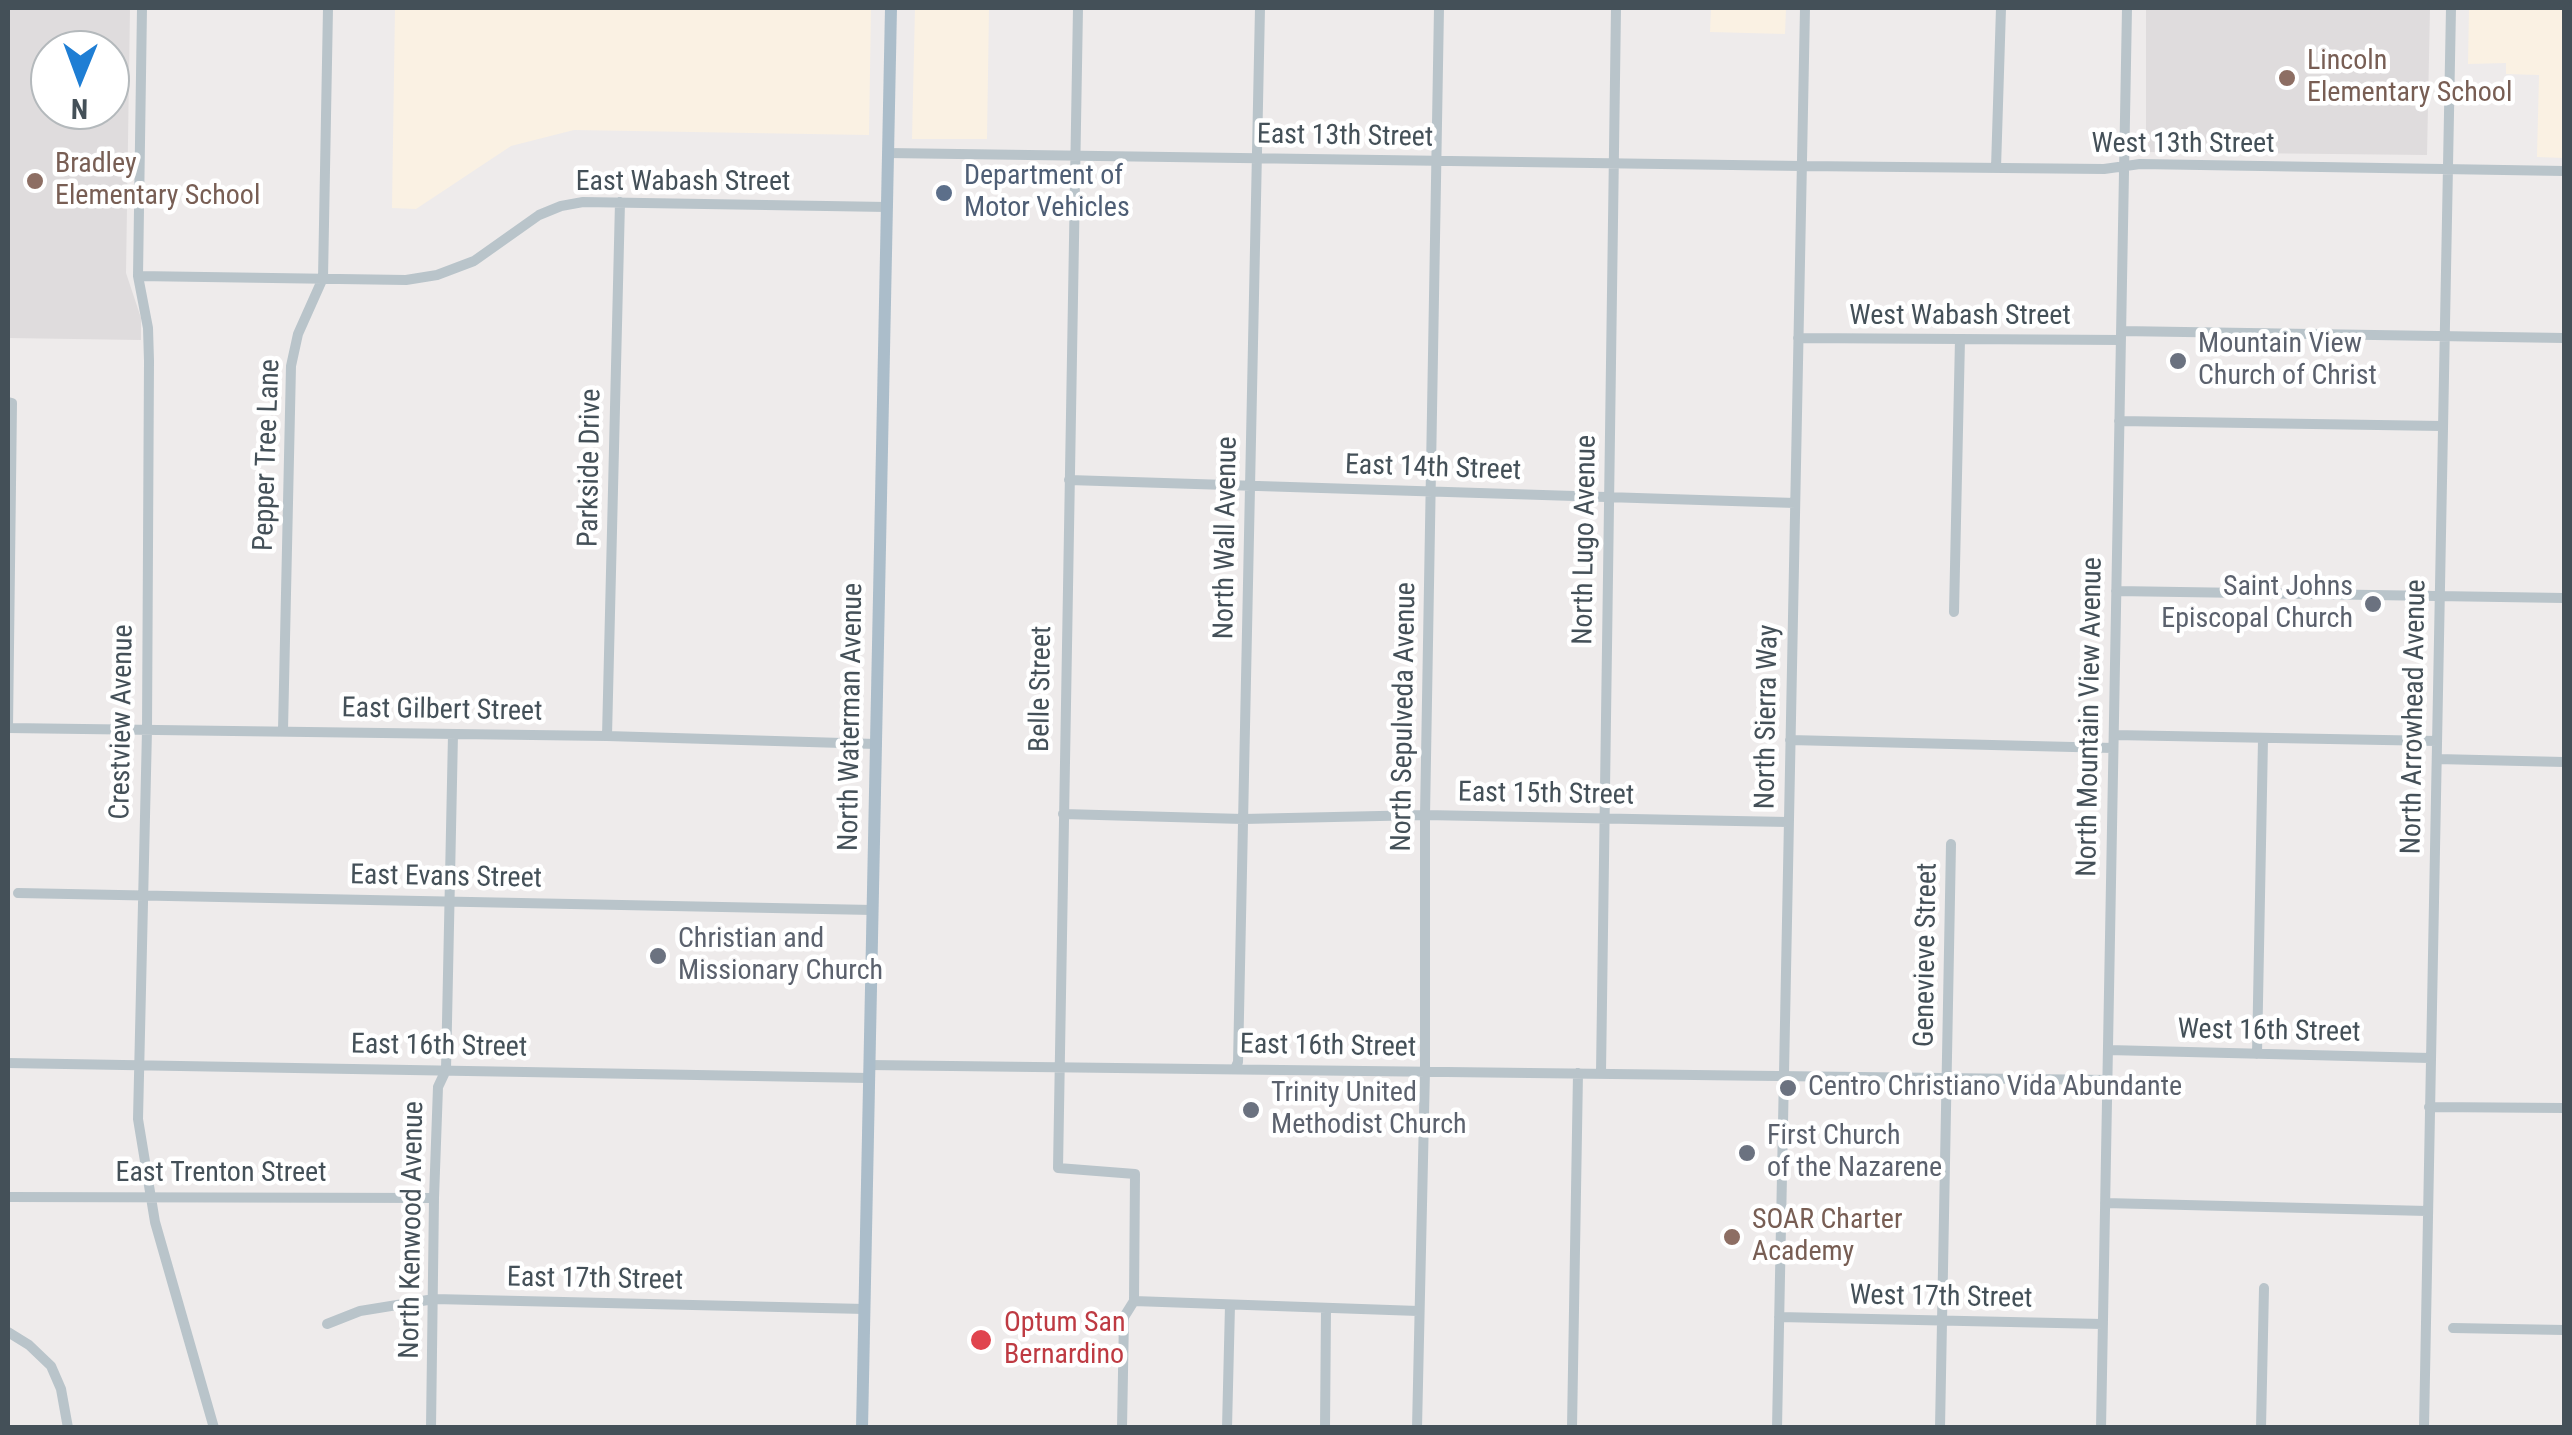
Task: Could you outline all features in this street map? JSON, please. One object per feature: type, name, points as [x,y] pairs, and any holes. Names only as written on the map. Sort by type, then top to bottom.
[{"type":"main road","name":"North Waterman Avenue","points":[[862,1428],[891,8]]},
{"type":"street","name":"Crestview Avenue","points":[[142,8],[138,276],[148,328],[140,1145],[155,1222],[214,1428]]},
{"type":"street","name":"Pepper Tree Lane","points":[[283,730],[291,366],[298,334],[323,278],[328,8]]},
{"type":"street","name":"Belle Street","points":[[1078,8],[1058,1168],[1135,1174],[1134,1301]]},
{"type":"street","name":"North Wall Avenue","points":[[1236,1069],[1260,8]]},
{"type":"street","name":"North Sepulveda Avenue","points":[[1417,1428],[1439,8]]},
{"type":"street","name":"North Lugo Avenue","points":[[1600,1073],[1616,8]]},
{"type":"street","name":"North Sierra Way","points":[[1777,1428],[1805,8]]},
{"type":"street","points":[[1996,168],[2001,8]]},
{"type":"street","name":"North Mountain View Avenue","points":[[2101,1428],[2127,8]]},
{"type":"street","name":"North Arrowhead Avenue","points":[[2424,1428],[2450,8]]},
{"type":"street","name":"East 13th Street","points":[[888,152],[1802,166]]},
{"type":"street","name":"West 13th Street","points":[[1802,166],[2564,171]]},
{"type":"street","name":"East Wabash Street","points":[[138,276],[406,280],[474,261],[518,228],[561,206],[620,202],[887,206]]},
{"type":"street","name":"Parkside Drive","points":[[607,736],[620,202]]},
{"type":"street","name":"West Wabash Street","points":[[1798,338],[2564,338]]},
{"type":"street","points":[[1954,612],[1960,339]]},
{"type":"street","points":[[8,728],[10,402]]},
{"type":"street","points":[[2119,421],[2442,426]]},
{"type":"street","name":"East 14th Street","points":[[1068,480],[1795,503]]},
{"type":"street","points":[[2116,591],[2564,598]]},
{"type":"street","name":"East Gilbert Street","points":[[8,728],[283,730],[876,744]]},
{"type":"street","name":"North Kenwood Avenue","points":[[431,1428],[434,1198],[438,1088],[446,1070],[453,734]]},
{"type":"street","points":[[2257,1054],[2264,739]]},
{"type":"street","points":[[1790,740],[2437,741]]},
{"type":"street","points":[[2437,759],[2564,762]]},
{"type":"street","name":"East 15th Street","points":[[1063,814],[1244,819],[1425,815],[1788,822]]},
{"type":"street","name":"Genevieve Street","points":[[1940,1428],[1951,844]]},
{"type":"street","name":"East Evans Street","points":[[18,893],[873,910]]},
{"type":"street","name":"West 16th Street","points":[[2108,1050],[2430,1058]]},
{"type":"street","name":"East 16th Street","points":[[8,1063],[869,1072],[1059,1066],[1786,1075]]},
{"type":"street","points":[[1572,1428],[1578,1072]]},
{"type":"street","points":[[1786,1075],[2107,1080]]},
{"type":"street","points":[[2429,1107],[2564,1108]]},
{"type":"street","name":"East Trenton Street","points":[[8,1197],[434,1198]]},
{"type":"street","points":[[2105,1203],[2427,1211]]},
{"type":"street","points":[[2261,1428],[2264,1288]]},
{"type":"street","name":"East 17th Street","points":[[327,1324],[360,1311],[434,1299],[865,1309]]},
{"type":"street","points":[[1122,1428],[1124,1317],[1134,1301],[1418,1311]]},
{"type":"street","points":[[1227,1428],[1230,1304]]},
{"type":"street","points":[[1325,1428],[1326,1308]]},
{"type":"street","name":"West 17th Street","points":[[1779,1317],[2102,1324]]},
{"type":"street","points":[[2452,1328],[2564,1330]]},
{"type":"street","points":[[8,1332],[51,1366],[61,1389],[68,1428]]},
{"type":"shaded area","points":[[8,8],[130,8],[130,30],[30,30],[30,130],[128,130],[126,273],[141,318],[141,340],[8,338]]},
{"type":"shaded area","points":[[395,8],[871,8],[869,135],[574,130],[511,146],[416,209],[392,208]]},
{"type":"shaded area","points":[[915,8],[989,8],[987,139],[912,139]]},
{"type":"shaded area","points":[[1711,8],[1786,8],[1785,34],[1710,32]]},
{"type":"shaded area","name":"Lincoln Elementary School","points":[[2146,8],[2430,8],[2427,155],[2146,152]]},
{"type":"shaded area","points":[[2469,8],[2564,8],[2564,158],[2537,157],[2539,75],[2506,74],[2506,63],[2468,64]]},
{"type":"place","name":"Lincoln Elementary School","points":[[2287,78]]},
{"type":"place","name":"Bradley Elementary School","points":[[35,181]]},
{"type":"place","name":"Department of Motor Vehicles","points":[[944,193]]},
{"type":"place","name":"Mountain View Church of Christ","points":[[2178,361]]},
{"type":"place","name":"Saint Johns Episcopal Church","points":[[2373,604]]},
{"type":"place","name":"Christian and Missionary Church","points":[[658,956]]},
{"type":"place","name":"Centro Christiano Vida Abundante","points":[[1788,1088]]},
{"type":"place","name":"Trinity United Methodist Church","points":[[1251,1110]]},
{"type":"place","name":"First Church of the Nazarene","points":[[1747,1153]]},
{"type":"place","name":"SOAR Charter Academy","points":[[1732,1237]]},
{"type":"place","name":"Optum San Bernardino","points":[[981,1340]]}]
